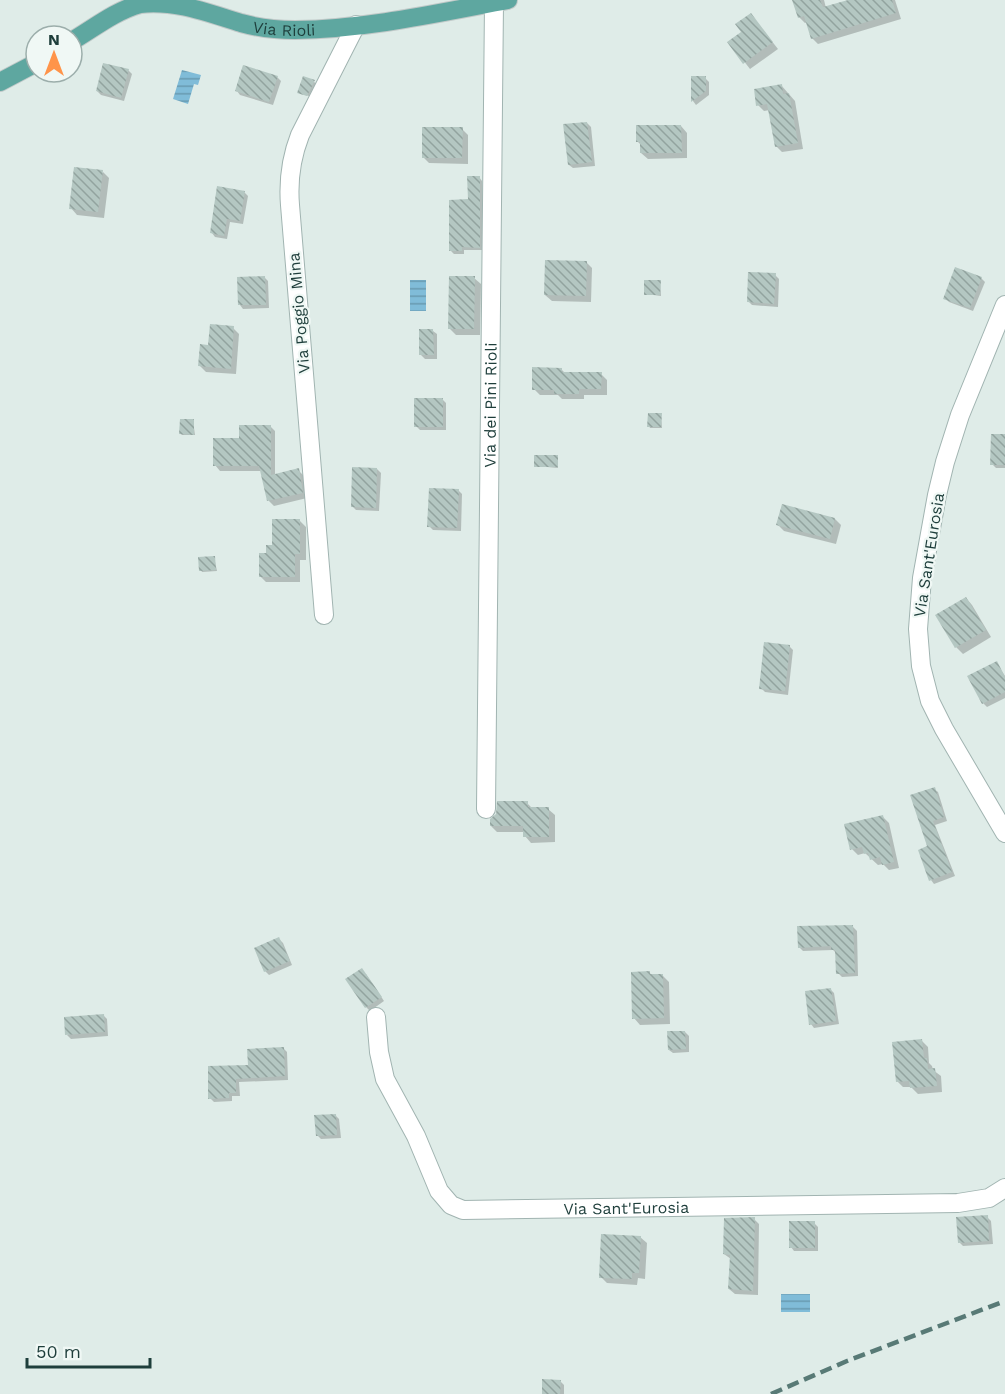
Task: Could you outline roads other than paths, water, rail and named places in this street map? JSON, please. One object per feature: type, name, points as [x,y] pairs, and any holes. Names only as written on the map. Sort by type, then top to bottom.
[{"type":"main road","name":"Via Rioli","points":[[84,34],[124,10],[156,2],[191,5],[240,23],[275,30],[297,30],[411,18],[501,1]]},
{"type":"main road","points":[[0,82],[24,69]]},
{"type":"street","name":"Via dei Pini Rioli","points":[[486,809],[501,1]]},
{"type":"street","name":"Via Poggio Mina","points":[[324,615],[289,185],[291,161],[300,135],[356,25]]},
{"type":"street","name":"Via Sant'Eurosia","points":[[1005,305],[956,426],[942,474],[922,578],[918,629],[922,675],[930,701],[1005,833]]},
{"type":"street","name":"Via Sant'Eurosia","points":[[376,1017],[379,1052],[385,1078],[416,1136],[439,1191],[451,1205],[463,1210],[958,1203],[989,1198],[1005,1188]]},
{"type":"water","points":[[182,70],[201,75],[198,85],[194,84],[188,104],[173,99]]},
{"type":"water","points":[[410,280],[426,280],[426,311],[410,311]]},
{"type":"water","points":[[781,1294],[810,1294],[810,1312],[781,1312]]},
{"type":"railway","points":[[771,1394],[847,1361],[1005,1301]]}]
